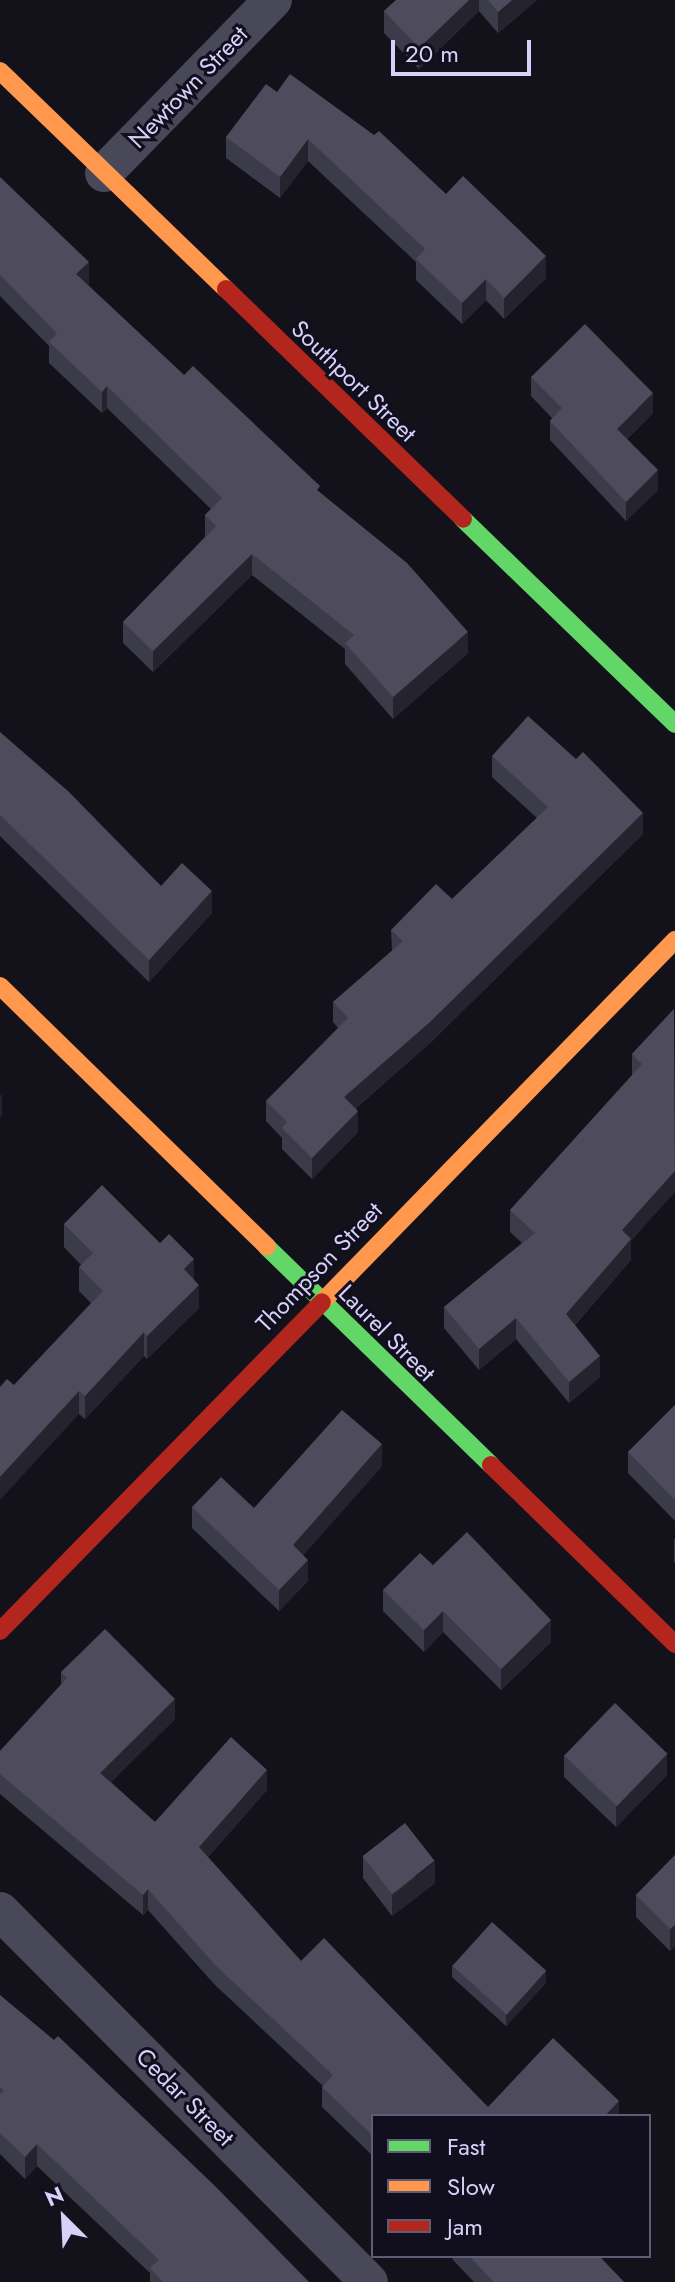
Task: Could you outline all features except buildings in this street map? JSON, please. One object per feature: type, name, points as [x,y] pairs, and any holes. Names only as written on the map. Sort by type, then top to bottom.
[{"type":"street","name":"Newtown Street","points":[[104,173],[273,0]]},
{"type":"street","name":"Southport Street","points":[[0,71],[675,724]]},
{"type":"street","name":"Thompson Street","points":[[0,1631],[675,940]]},
{"type":"street","name":"Laurel Street","points":[[0,986],[675,1644]]},
{"type":"street","name":"Cedar Street","points":[[0,1911],[369,2282]]},
{"type":"traffic: fast","points":[[463,519],[675,724]]},
{"type":"traffic: fast","points":[[267,1247],[491,1465]]},
{"type":"traffic: slow","points":[[0,71],[226,289]]},
{"type":"traffic: slow","points":[[322,1302],[675,940]]},
{"type":"traffic: slow","points":[[0,986],[267,1247]]},
{"type":"traffic: jam","points":[[226,289],[463,519]]},
{"type":"traffic: jam","points":[[0,1631],[322,1302]]},
{"type":"traffic: jam","points":[[491,1465],[675,1644]]}]
